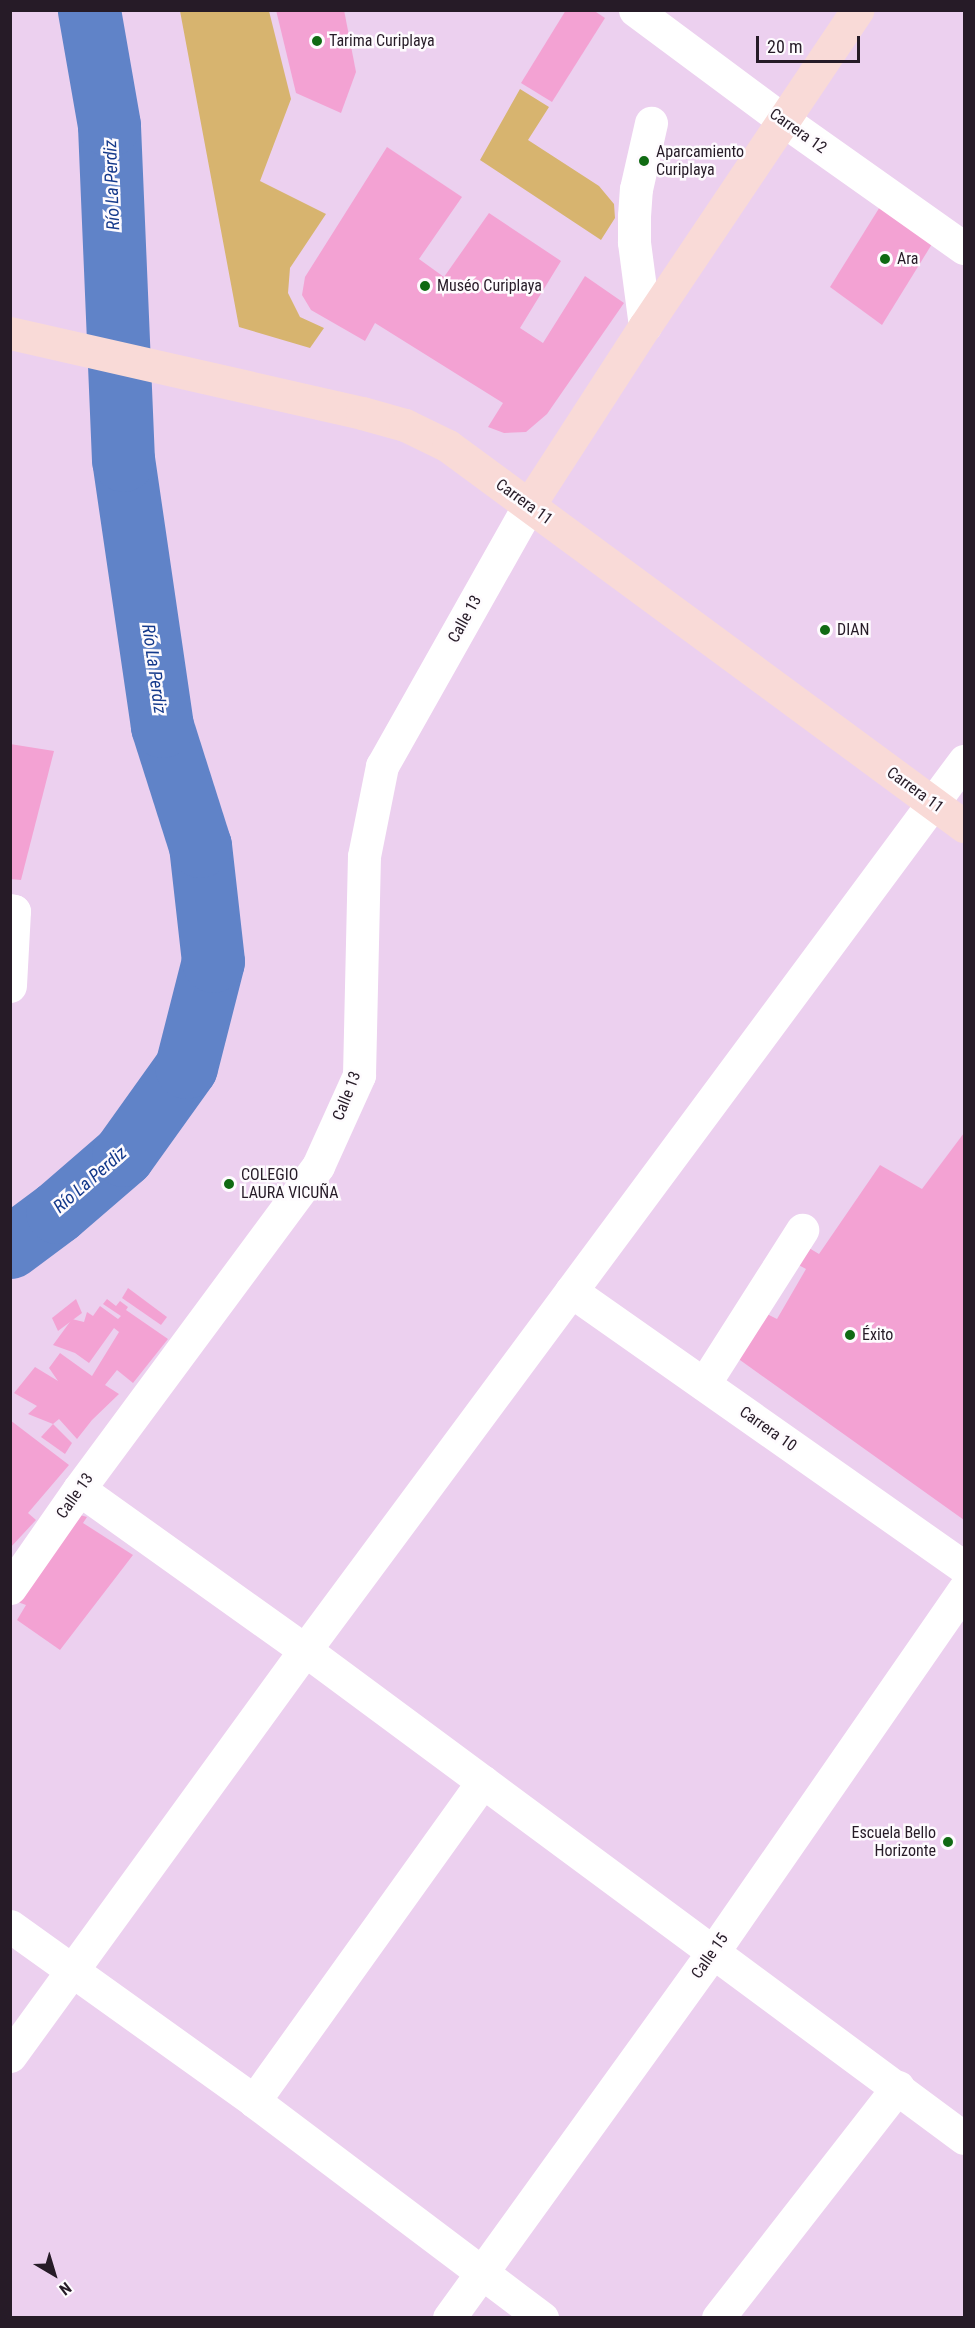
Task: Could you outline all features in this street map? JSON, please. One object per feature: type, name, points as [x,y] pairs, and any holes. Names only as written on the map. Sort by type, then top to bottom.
[{"type":"main road","points":[[529,505],[645,326],[857,10]]},
{"type":"main road","name":"Carrera 11","points":[[10,333],[405,424],[448,446],[964,826]]},
{"type":"street","name":"Carrera 12","points":[[635,10],[783,120],[964,248]]},
{"type":"street","points":[[645,326],[634,242],[634,216],[636,189],[651,123]]},
{"type":"street","name":"Calle 13","points":[[10,1588],[79,1489],[318,1166],[358,1075],[364,856],[382,766],[529,505]]},
{"type":"street","points":[[10,2056],[305,1650],[964,761]]},
{"type":"street","points":[[10,910],[14,911],[10,986]]},
{"type":"street","points":[[704,1384],[802,1230]]},
{"type":"street","name":"Carrera 10","points":[[571,1291],[964,1568]]},
{"type":"street","points":[[79,1489],[305,1650],[964,2138]]},
{"type":"street","name":"Calle 15","points":[[449,2318],[713,1952],[964,1589]]},
{"type":"street","points":[[254,2102],[483,1781]]},
{"type":"street","points":[[10,1926],[254,2102],[542,2318]]},
{"type":"street","points":[[718,2318],[898,2087]]},
{"type":"shaded area","points":[[180,11],[269,11],[291,99],[260,181],[326,214],[290,268],[288,293],[300,317],[324,328],[310,348],[239,327]]},
{"type":"shaded area","points":[[520,89],[549,107],[528,140],[599,186],[614,204],[615,218],[601,240],[480,160]]},
{"type":"building","name":"Tarima Curiplaya","points":[[276,10],[344,10],[356,72],[341,113],[296,93]]},
{"type":"building","points":[[566,10],[593,10],[605,18],[552,102],[521,83]]},
{"type":"building","name":"Muséo Curiplaya","points":[[387,147],[462,197],[419,259],[444,277],[489,213],[561,261],[520,328],[543,343],[585,276],[624,303],[547,414],[526,432],[504,433],[488,427],[503,403],[375,323],[365,341],[311,310],[302,295],[305,277]]},
{"type":"building","name":"Ara","points":[[886,197],[940,231],[882,325],[830,287]]},
{"type":"building","points":[[10,744],[54,751],[21,880],[10,879]]},
{"type":"building","name":"Éxito","points":[[964,1133],[964,1520],[726,1350],[753,1307],[777,1319],[806,1269],[793,1262],[804,1245],[819,1254],[880,1165],[922,1189]]},
{"type":"building","points":[[128,1288],[167,1317],[161,1325],[122,1298]]},
{"type":"building","points":[[76,1299],[82,1313],[58,1331],[52,1318]]},
{"type":"building","points":[[107,1299],[116,1306],[120,1301],[128,1307],[126,1310],[168,1339],[133,1383],[117,1370],[105,1385],[119,1394],[92,1420],[77,1439],[59,1419],[53,1424],[28,1414],[37,1406],[14,1393],[35,1367],[58,1381],[49,1368],[60,1353],[92,1376],[119,1332],[114,1328],[89,1363],[75,1353],[53,1345],[72,1319],[84,1322],[87,1312],[93,1316],[100,1306],[118,1319],[121,1316],[103,1304]]},
{"type":"building","points":[[10,1420],[69,1465],[28,1513],[36,1520],[10,1548]]},
{"type":"building","points":[[53,1424],[72,1443],[65,1454],[41,1437]]},
{"type":"building","points":[[73,1513],[87,1517],[83,1523],[133,1555],[60,1650],[17,1620],[26,1605],[12,1600]]},
{"type":"waterway","name":"Río La Perdiz","points":[[10,1247],[57,1212],[123,1155],[186,1067],[213,961],[200,846],[162,726],[123,460],[109,125],[89,10]]},
{"type":"place","name":"Tarima Curiplaya","points":[[317,41]]},
{"type":"place","name":"Aparcamiento Curiplaya","points":[[644,161]]},
{"type":"place","name":"Ara","points":[[885,259]]},
{"type":"place","name":"Muséo Curiplaya","points":[[425,286]]},
{"type":"place","name":"DIAN","points":[[825,630]]},
{"type":"place","name":"COLEGIO LAURA VICUÑA","points":[[229,1184]]},
{"type":"place","name":"Éxito","points":[[850,1335]]},
{"type":"place","name":"Escuela Bello Horizonte","points":[[948,1842]]}]
